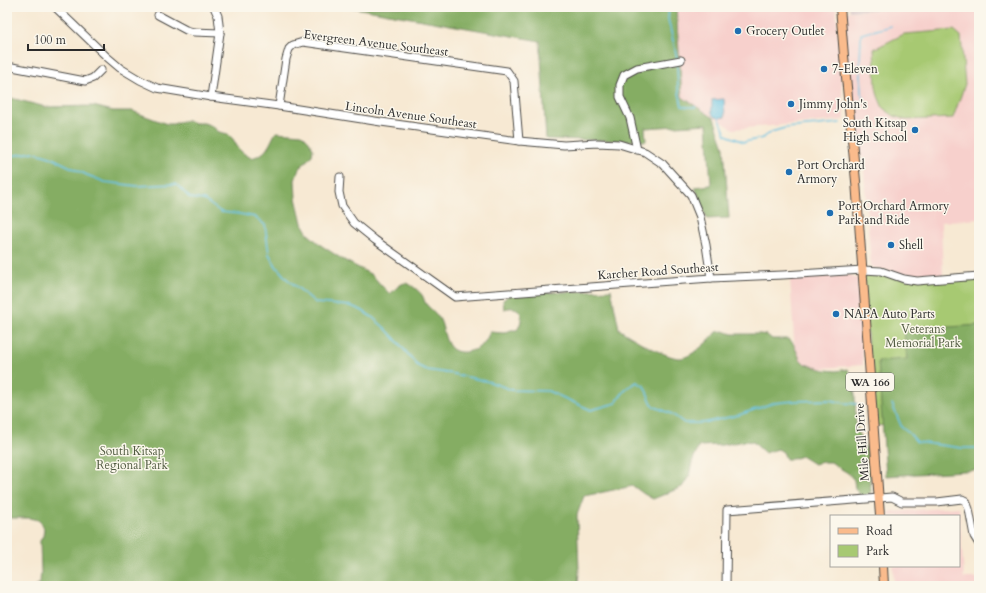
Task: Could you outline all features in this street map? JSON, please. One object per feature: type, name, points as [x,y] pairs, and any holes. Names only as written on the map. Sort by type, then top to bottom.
[{"type":"main road","name":"WA 166","points":[[840,7],[863,270]]},
{"type":"main road","name":"Mile Hill Drive","points":[[863,270],[880,515]]},
{"type":"main road","points":[[883,567],[884,586]]},
{"type":"street","name":"Lincoln Avenue Southeast","points":[[55,7],[120,68],[157,88],[519,141],[564,145],[597,143],[619,144],[645,152],[663,164],[691,195],[700,217],[711,278]]},
{"type":"street","points":[[211,97],[220,33],[219,21],[214,7]]},
{"type":"street","points":[[158,15],[186,30],[220,33]]},
{"type":"street","name":"Evergreen Avenue Southeast","points":[[279,106],[286,58],[289,49],[293,45],[303,42],[507,72],[514,81],[519,141]]},
{"type":"street","points":[[637,150],[630,118],[620,97],[620,85],[624,75],[637,68],[681,60]]},
{"type":"street","points":[[7,66],[85,81],[93,78],[101,70]]},
{"type":"street","name":"Karcher Road Southeast","points":[[340,177],[339,192],[342,206],[354,223],[375,240],[455,296],[711,278],[863,270],[881,271],[904,279],[917,281],[979,276]]},
{"type":"street","points":[[726,586],[727,510],[892,497],[902,502],[937,502],[962,499],[966,501],[974,536],[979,544]]},
{"type":"shaded area","points":[[676,7],[836,7],[844,120],[733,129],[682,97]]},
{"type":"shaded area","points":[[849,7],[935,7],[850,11]]},
{"type":"shaded area","name":"South Kitsap High School","points":[[935,7],[979,7],[979,219],[941,222],[943,275],[914,277],[871,267],[863,157],[854,158],[841,12]]},
{"type":"shaded area","points":[[850,275],[858,279],[863,365],[796,370],[790,278]]},
{"type":"shaded area","points":[[959,507],[960,515],[889,515],[889,512]]},
{"type":"shaded area","points":[[960,521],[964,578],[979,578],[979,586],[894,586],[893,567],[960,567]]},
{"type":"green space","points":[[349,7],[676,7],[682,97],[714,118],[724,147],[729,218],[707,219],[695,187],[711,185],[707,124],[645,128],[646,141],[546,139],[540,41]]},
{"type":"green space","points":[[954,30],[961,36],[965,84],[953,118],[906,120],[894,116],[883,108],[876,87],[874,49],[904,34]]},
{"type":"green space","name":"South Kitsap Regional Park","points":[[7,97],[46,107],[93,106],[113,111],[132,111],[167,124],[182,121],[204,123],[212,126],[219,132],[228,134],[238,148],[251,158],[261,154],[267,149],[276,132],[302,134],[309,141],[313,149],[312,155],[299,169],[295,180],[296,198],[302,223],[308,234],[322,246],[342,259],[372,275],[390,294],[405,283],[419,291],[426,304],[439,318],[445,338],[449,345],[451,348],[459,352],[471,351],[479,347],[485,342],[490,332],[504,333],[511,330],[517,330],[521,322],[521,313],[515,308],[504,309],[503,300],[508,296],[515,294],[611,289],[619,329],[649,347],[667,355],[681,358],[690,355],[705,344],[716,332],[724,331],[732,334],[760,334],[767,335],[772,339],[788,339],[793,343],[800,359],[805,364],[825,370],[836,371],[848,369],[851,375],[855,394],[856,424],[858,433],[868,453],[871,492],[867,495],[861,496],[855,488],[854,480],[848,473],[831,462],[814,464],[801,456],[793,459],[786,459],[783,452],[778,449],[765,453],[753,442],[745,441],[722,445],[699,446],[692,462],[689,476],[682,487],[653,499],[633,486],[584,496],[577,515],[579,571],[578,586],[36,586],[40,582],[41,572],[40,541],[43,536],[44,529],[42,524],[38,520],[29,518],[7,518]]},
{"type":"green space","name":"Veterans Memorial Park","points":[[863,270],[904,279],[979,276],[979,420],[873,426]]},
{"type":"green space","points":[[979,325],[979,470],[886,476],[878,361],[907,359],[904,330]]},
{"type":"water","points":[[724,99],[725,117],[720,118],[714,116],[712,114],[712,100]]},
{"type":"waterway","points":[[669,7],[668,19],[677,58]]},
{"type":"waterway","points":[[863,103],[860,63],[861,34],[891,26]]},
{"type":"waterway","points":[[677,64],[678,87],[682,106],[696,107]]},
{"type":"waterway","points":[[719,117],[726,135],[744,142],[763,138],[771,132],[785,128],[840,123]]},
{"type":"waterway","points":[[7,155],[11,156],[33,152],[50,157],[105,182],[137,186],[176,184],[190,198],[204,200],[221,212],[255,217],[265,225],[269,254],[276,266],[286,278],[316,303],[351,306],[372,317],[385,328],[418,366],[427,370],[490,382],[512,390],[548,391],[591,410],[616,403],[620,396],[630,386],[637,382],[644,386],[653,406],[672,414],[684,423],[703,423],[739,415],[773,403],[830,400],[857,404]]},
{"type":"waterway","points":[[892,404],[902,428],[917,442],[962,448],[979,448]]},
{"type":"place","name":"Grocery Outlet","points":[[738,31]]},
{"type":"place","name":"7-Eleven","points":[[824,69]]},
{"type":"place","name":"Jimmy John's","points":[[791,104]]},
{"type":"place","name":"South Kitsap High School","points":[[915,130]]},
{"type":"place","name":"Port Orchard Armory","points":[[789,172]]},
{"type":"place","name":"Port Orchard Armory Park and Ride","points":[[830,213]]},
{"type":"place","name":"Shell","points":[[891,245]]},
{"type":"place","name":"NAPA Auto Parts","points":[[836,314]]}]
